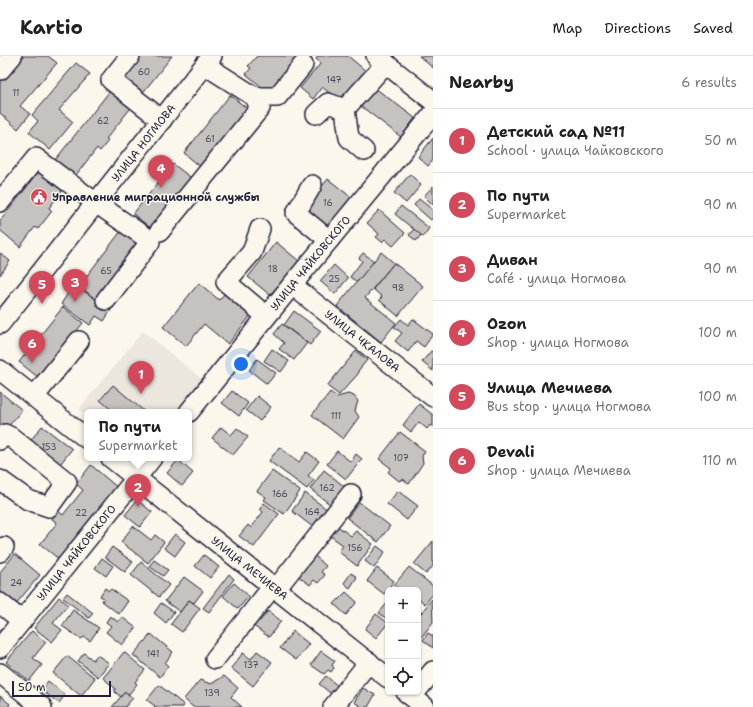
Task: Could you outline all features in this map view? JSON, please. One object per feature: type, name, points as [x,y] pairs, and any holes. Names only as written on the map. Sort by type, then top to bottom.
[{"type":"street","points":[[0,70],[12,56]]},
{"type":"street","points":[[130,56],[111,80],[162,120]]},
{"type":"street","points":[[364,150],[349,138],[345,109],[382,59],[433,101]]},
{"type":"street","points":[[160,231],[260,108],[255,97],[209,60]]},
{"type":"street","name":"УЛИЦА НОГМОВА","points":[[0,324],[209,60]]},
{"type":"street","points":[[255,97],[277,98],[303,65]]},
{"type":"street","points":[[316,114],[328,103],[345,109]]},
{"type":"street","name":"УЛИЦА ЧАЙКОВСКОГО","points":[[191,409],[266,316],[433,114]]},
{"type":"street","points":[[0,202],[36,158],[96,203],[145,237],[150,242],[106,300]]},
{"type":"street","points":[[312,185],[296,213],[329,240]]},
{"type":"street","points":[[260,230],[252,252],[226,282],[266,316]]},
{"type":"street","name":"УЛИЦА ЧКАЛОВА","points":[[292,285],[433,397]]},
{"type":"street","points":[[34,398],[79,341]]},
{"type":"street","points":[[0,370],[84,437]]},
{"type":"street","points":[[0,440],[5,434],[10,437],[68,482],[49,507],[28,500],[0,480]]},
{"type":"street","name":"УЛИЦА МЕЧИЕВА","points":[[115,461],[385,676]]},
{"type":"street","name":"УЛИЦА ЧАЙКОВСКОГО","points":[[0,648],[150,461]]},
{"type":"street","points":[[215,660],[351,494]]},
{"type":"street","points":[[0,602],[22,621]]},
{"type":"street","points":[[333,707],[368,662]]},
{"type":"street","points":[[421,687],[433,671]]},
{"type":"street","points":[[0,673],[42,707]]},
{"type":"shaded area","points":[[143,331],[203,380],[179,409],[84,409],[84,413],[79,409]]},
{"type":"building","points":[[24,56],[48,56],[57,63],[20,106],[30,114],[18,129],[0,113],[0,80],[15,62],[17,64]]},
{"type":"building","points":[[141,56],[172,56],[141,95],[122,79]]},
{"type":"building","points":[[257,56],[298,56],[269,93],[246,74],[251,68],[248,66]]},
{"type":"building","points":[[298,56],[310,56],[305,62]]},
{"type":"building","points":[[318,56],[348,56],[367,72],[342,103],[322,87],[313,99],[300,88],[321,63],[316,59]]},
{"type":"building","points":[[419,56],[433,56],[433,68]]},
{"type":"building","points":[[76,63],[90,74],[59,110],[73,122],[50,150],[29,132],[38,121],[32,115]]},
{"type":"building","points":[[371,85],[415,118],[401,137],[357,103]]},
{"type":"building","points":[[113,87],[134,104],[106,139],[108,141],[100,151],[97,148],[72,180],[52,164]]},
{"type":"building","points":[[230,95],[249,110],[202,168],[184,153]]},
{"type":"building","points":[[433,138],[433,160],[428,166],[418,157]]},
{"type":"building","points":[[173,164],[194,180],[153,230],[133,214]]},
{"type":"building","points":[[41,169],[65,187],[49,208],[52,211],[38,229],[35,227],[20,247],[0,230],[0,221]]},
{"type":"building","points":[[410,174],[421,185],[406,203],[394,193]]},
{"type":"building","points":[[328,179],[352,198],[328,228],[304,208]]},
{"type":"building","points":[[433,186],[433,205],[424,196]]},
{"type":"building","points":[[419,199],[433,210],[433,218],[431,220],[414,205]]},
{"type":"building","points":[[401,206],[429,228],[423,237],[395,214]]},
{"type":"building","points":[[379,210],[405,233],[393,246],[385,239],[382,242],[376,237],[379,234],[367,223]]},
{"type":"building","points":[[125,226],[144,241],[98,301],[79,286]]},
{"type":"building","points":[[414,229],[421,235],[416,241],[409,235]]},
{"type":"building","points":[[276,242],[299,261],[270,295],[248,277]]},
{"type":"building","points":[[381,252],[394,263],[365,298],[396,323],[381,342],[337,306]]},
{"type":"building","points":[[0,253],[10,261],[0,275]]},
{"type":"building","points":[[363,253],[374,261],[357,282],[350,277],[362,261],[359,258]]},
{"type":"building","points":[[394,263],[423,286],[398,316],[379,300],[382,297],[373,289]]},
{"type":"building","points":[[334,265],[348,278],[335,294],[320,281]]},
{"type":"building","points":[[199,283],[219,300],[226,292],[252,314],[228,344],[204,324],[186,346],[163,327]]},
{"type":"building","points":[[74,284],[111,310],[104,321],[96,316],[90,325],[61,304]]},
{"type":"building","points":[[63,307],[83,323],[39,378],[19,362]]},
{"type":"building","points":[[294,311],[321,331],[310,345],[284,325]]},
{"type":"building","points":[[401,319],[408,325],[413,319],[433,334],[424,347],[416,341],[408,352],[395,341],[402,333],[394,327]]},
{"type":"building","points":[[282,324],[307,343],[294,360],[279,349],[284,343],[274,334]]},
{"type":"building","points":[[272,349],[289,361],[281,372],[264,361]]},
{"type":"building","points":[[356,351],[367,360],[358,371],[358,374],[339,395],[327,386]]},
{"type":"building","points":[[431,351],[433,352],[433,371],[422,362]]},
{"type":"building","points":[[257,359],[276,373],[267,384],[249,370]]},
{"type":"building","points":[[113,385],[141,409],[110,409],[100,400]]},
{"type":"building","points":[[232,391],[248,403],[239,416],[222,403]]},
{"type":"building","points":[[0,392],[22,410],[6,429],[0,424]]},
{"type":"building","points":[[330,392],[337,397],[348,394],[354,396],[358,401],[355,411],[359,417],[343,439],[312,415]]},
{"type":"building","points":[[257,396],[271,407],[260,421],[246,410]]},
{"type":"building","points":[[419,404],[433,415],[433,427],[430,425],[427,429],[419,422],[411,432],[403,425]]},
{"type":"building","points":[[42,426],[72,449],[57,468],[27,445]]},
{"type":"building","points":[[221,427],[231,435],[237,428],[248,437],[233,455],[212,438]]},
{"type":"building","points":[[400,432],[425,451],[422,456],[423,463],[409,484],[403,479],[399,481],[388,472],[391,468],[379,459]]},
{"type":"building","points":[[279,447],[299,462],[307,452],[319,461],[308,476],[314,480],[307,489],[269,461]]},
{"type":"building","points":[[337,451],[351,462],[356,454],[362,459],[346,479],[327,464]]},
{"type":"building","points":[[177,461],[179,461],[193,473],[182,486],[167,473]]},
{"type":"building","points":[[91,465],[119,489],[60,560],[40,544],[57,523],[52,519],[58,511],[63,515],[83,490],[76,484]]},
{"type":"building","points":[[324,470],[345,487],[331,505],[310,489]]},
{"type":"building","points":[[272,471],[300,491],[284,514],[264,500],[266,497],[257,491]]},
{"type":"building","points":[[398,491],[418,506],[407,520],[387,504]]},
{"type":"building","points":[[305,493],[332,513],[318,531],[292,511]]},
{"type":"building","points":[[137,500],[152,512],[140,527],[125,515]]},
{"type":"building","points":[[359,502],[390,526],[378,542],[347,518]]},
{"type":"building","points":[[264,503],[279,514],[254,547],[239,536],[248,525],[251,528],[263,512],[260,509]]},
{"type":"building","points":[[336,525],[351,536],[356,531],[373,544],[357,566],[339,552],[343,545],[329,535]]},
{"type":"building","points":[[133,526],[151,540],[155,535],[164,542],[148,563],[121,542]]},
{"type":"building","points":[[175,534],[185,542],[175,556],[164,548]]},
{"type":"building","points":[[433,541],[433,566],[426,574],[414,564]]},
{"type":"building","points":[[377,546],[385,552],[374,568],[365,561]]},
{"type":"building","points":[[112,547],[133,562],[125,572],[105,557]]},
{"type":"building","points":[[15,554],[40,575],[15,605],[0,592],[0,572]]},
{"type":"building","points":[[204,555],[219,567],[210,578],[195,566]]},
{"type":"building","points":[[314,555],[326,566],[321,572],[325,575],[318,583],[314,580],[310,585],[298,576]]},
{"type":"building","points":[[102,558],[113,566],[106,576],[95,568]]},
{"type":"building","points":[[154,560],[168,570],[163,576],[149,566]]},
{"type":"building","points":[[141,562],[169,585],[159,597],[131,575]]},
{"type":"building","points":[[409,567],[433,586],[433,594],[425,604],[421,601],[421,587],[396,587],[394,585]]},
{"type":"building","points":[[377,568],[394,581],[389,587],[385,587],[384,594],[367,581]]},
{"type":"building","points":[[351,573],[357,577],[350,588],[344,583]]},
{"type":"building","points":[[229,574],[234,579],[209,612],[203,608]]},
{"type":"building","points":[[184,577],[203,591],[194,603],[189,600],[180,612],[165,601]]},
{"type":"building","points":[[234,583],[249,596],[238,609],[223,596]]},
{"type":"building","points":[[105,588],[109,591],[111,589],[128,601],[119,614],[102,601],[104,598],[100,596]]},
{"type":"building","points":[[346,592],[357,602],[346,615],[334,604]]},
{"type":"building","points":[[67,593],[93,613],[89,618],[63,598]]},
{"type":"building","points":[[59,597],[68,605],[53,623],[62,630],[52,642],[34,628]]},
{"type":"building","points":[[432,599],[433,622],[421,638],[421,623],[421,613]]},
{"type":"building","points":[[189,600],[200,608],[182,632],[171,624]]},
{"type":"building","points":[[161,603],[174,612],[166,623],[154,613]]},
{"type":"building","points":[[385,606],[385,618],[379,613]]},
{"type":"building","points":[[73,610],[99,628],[90,641],[84,637],[81,639],[62,626]]},
{"type":"building","points":[[268,611],[281,621],[269,637],[252,625],[257,619],[260,621]]},
{"type":"building","points":[[376,614],[385,621],[385,627],[376,638],[365,629]]},
{"type":"building","points":[[110,616],[118,622],[122,617],[136,628],[122,645],[106,632],[111,626],[106,622]]},
{"type":"building","points":[[32,631],[46,642],[33,658],[42,665],[29,681],[6,662]]},
{"type":"building","points":[[293,631],[309,644],[296,660],[280,648]]},
{"type":"building","points":[[428,633],[433,636],[433,648],[423,640]]},
{"type":"building","points":[[151,634],[173,652],[165,663],[168,666],[160,677],[133,655]]},
{"type":"building","points":[[257,651],[272,662],[253,686],[231,668],[243,653],[251,659]]},
{"type":"building","points":[[321,651],[335,661],[332,665],[334,668],[331,672],[328,670],[324,674],[311,665]]},
{"type":"building","points":[[124,652],[145,670],[135,682],[137,684],[129,694],[125,692],[121,697],[115,692],[115,688],[103,678]]},
{"type":"building","points":[[84,653],[93,660],[97,655],[109,663],[98,677],[78,661]]},
{"type":"building","points":[[67,656],[95,678],[81,696],[53,673]]},
{"type":"building","points":[[224,676],[238,688],[231,697],[242,707],[193,707],[184,699],[200,680],[211,684]]},
{"type":"building","points":[[326,676],[340,688],[334,696],[319,684]]},
{"type":"building","points":[[48,681],[65,695],[59,703],[41,690]]},
{"type":"building","points":[[159,685],[184,705],[183,707],[154,707],[155,706],[147,700]]},
{"type":"building","points":[[363,688],[375,695],[368,707],[362,707],[354,702]]},
{"type":"building","points":[[125,692],[133,698],[125,707],[112,707]]},
{"type":"building","points":[[0,696],[10,704],[8,707],[0,707]]},
{"type":"place","name":"Ozon","points":[[161,188]]},
{"type":"place","name":"Управление миграционной службы","points":[[39,197]]},
{"type":"place","name":"Диван","points":[[75,302]]},
{"type":"place","name":"Улица Мечиева","points":[[42,304]]},
{"type":"place","name":"Devali","points":[[32,363]]},
{"type":"place","name":"Детский сад №11","points":[[141,394]]},
{"type":"place","name":"По пути","points":[[138,507]]}]
